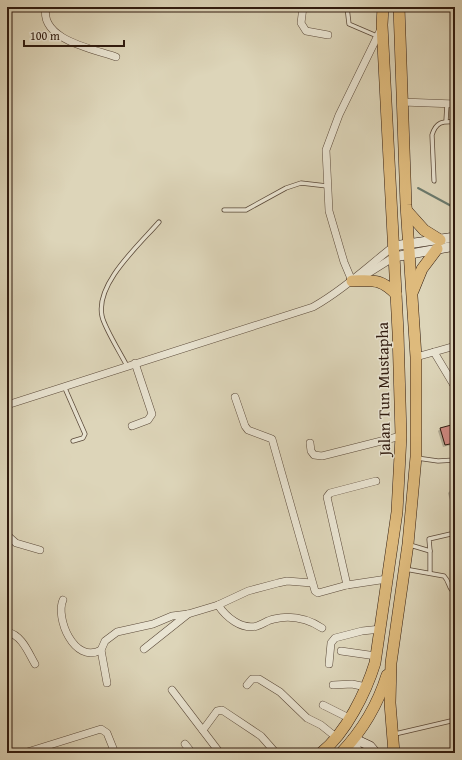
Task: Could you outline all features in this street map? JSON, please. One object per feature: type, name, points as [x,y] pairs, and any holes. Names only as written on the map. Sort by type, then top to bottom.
[{"type":"main road","name":"Jalan Tun Mustapha","points":[[324,751],[336,737],[351,715],[366,687],[376,656],[398,512],[401,436],[392,201],[382,25],[383,7]]},
{"type":"main road","points":[[394,753],[390,703],[391,663],[405,569],[416,457],[416,356],[411,297],[399,7]]},
{"type":"main road","points":[[407,208],[424,230],[439,245]]},
{"type":"main road","points":[[411,297],[422,269],[439,245],[455,237]]},
{"type":"main road","points":[[394,246],[409,249],[439,245],[455,246]]},
{"type":"main road","points":[[394,257],[409,249]]},
{"type":"main road","points":[[352,281],[377,281],[385,284],[396,294]]},
{"type":"main road","points":[[341,753],[377,702],[391,663]]},
{"type":"main road","points":[[351,715],[353,738],[358,753]]},
{"type":"main road","points":[[324,751],[353,738],[370,746],[376,753]]},
{"type":"street","points":[[46,7],[48,22],[56,34],[74,43],[116,57]]},
{"type":"street","points":[[303,7],[301,23],[306,31],[328,35]]},
{"type":"street","points":[[352,281],[344,262],[329,211],[326,150],[330,137],[378,37],[382,25]]},
{"type":"street","points":[[402,102],[455,104]]},
{"type":"street","points":[[7,405],[64,385],[313,307],[352,281],[394,246]]},
{"type":"street","points":[[352,281],[364,277],[394,257]]},
{"type":"street","points":[[416,356],[455,346]]},
{"type":"street","points":[[434,352],[455,387]]},
{"type":"street","points":[[132,426],[148,420],[152,414],[135,363]]},
{"type":"street","points":[[235,397],[245,426],[248,430],[272,439],[315,591],[318,593],[347,584],[387,579]]},
{"type":"street","points":[[310,443],[311,451],[314,455],[322,456],[401,436]]},
{"type":"street","points":[[347,584],[327,497],[330,493],[376,481]]},
{"type":"street","points":[[7,535],[16,543],[40,550]]},
{"type":"street","points":[[107,683],[101,650],[105,641],[117,632],[153,624],[172,616],[188,614],[218,606],[248,591],[278,583],[287,581],[312,583]]},
{"type":"street","points":[[63,600],[60,609],[72,642],[80,651],[88,653],[101,650]]},
{"type":"street","points":[[218,606],[226,617],[247,626],[256,626],[273,619],[285,617],[308,621],[322,628]]},
{"type":"street","points":[[144,649],[188,614]]},
{"type":"street","points":[[329,664],[331,643],[335,638],[380,629]]},
{"type":"street","points":[[7,632],[15,635],[22,641],[34,664]]},
{"type":"street","points":[[341,651],[376,656]]},
{"type":"street","points":[[247,685],[252,679],[259,679],[287,697],[307,718],[321,725],[336,737]]},
{"type":"street","points":[[333,685],[352,684],[366,687]]},
{"type":"street","points":[[172,690],[220,753]]},
{"type":"street","points":[[323,705],[351,715]]},
{"type":"street","points":[[203,730],[217,711],[222,710],[261,736],[276,753]]},
{"type":"street","points":[[24,753],[100,729],[107,733],[115,753]]},
{"type":"street","points":[[185,744],[192,753]]},
{"type":"lane","points":[[347,7],[349,24],[378,37]]},
{"type":"lane","points":[[446,104],[446,121]]},
{"type":"lane","points":[[434,181],[432,135],[437,123],[446,121],[455,122]]},
{"type":"lane","points":[[224,210],[246,210],[286,188],[301,183],[327,186]]},
{"type":"lane","points":[[127,366],[102,317],[102,300],[105,290],[118,270],[159,222]]},
{"type":"lane","points":[[64,385],[85,434],[84,438],[74,440]]},
{"type":"lane","points":[[416,457],[438,461],[455,460]]},
{"type":"lane","points":[[430,573],[429,539],[455,533]]},
{"type":"lane","points":[[408,544],[430,551]]},
{"type":"lane","points":[[405,569],[444,576],[447,579],[450,589],[455,593]]},
{"type":"lane","points":[[392,735],[455,720]]},
{"type":"building","points":[[455,424],[455,443],[445,445],[440,428]]},
{"type":"building","points":[[455,487],[455,503],[451,489]]},
{"type":"waterway","points":[[418,188],[455,208]]}]
